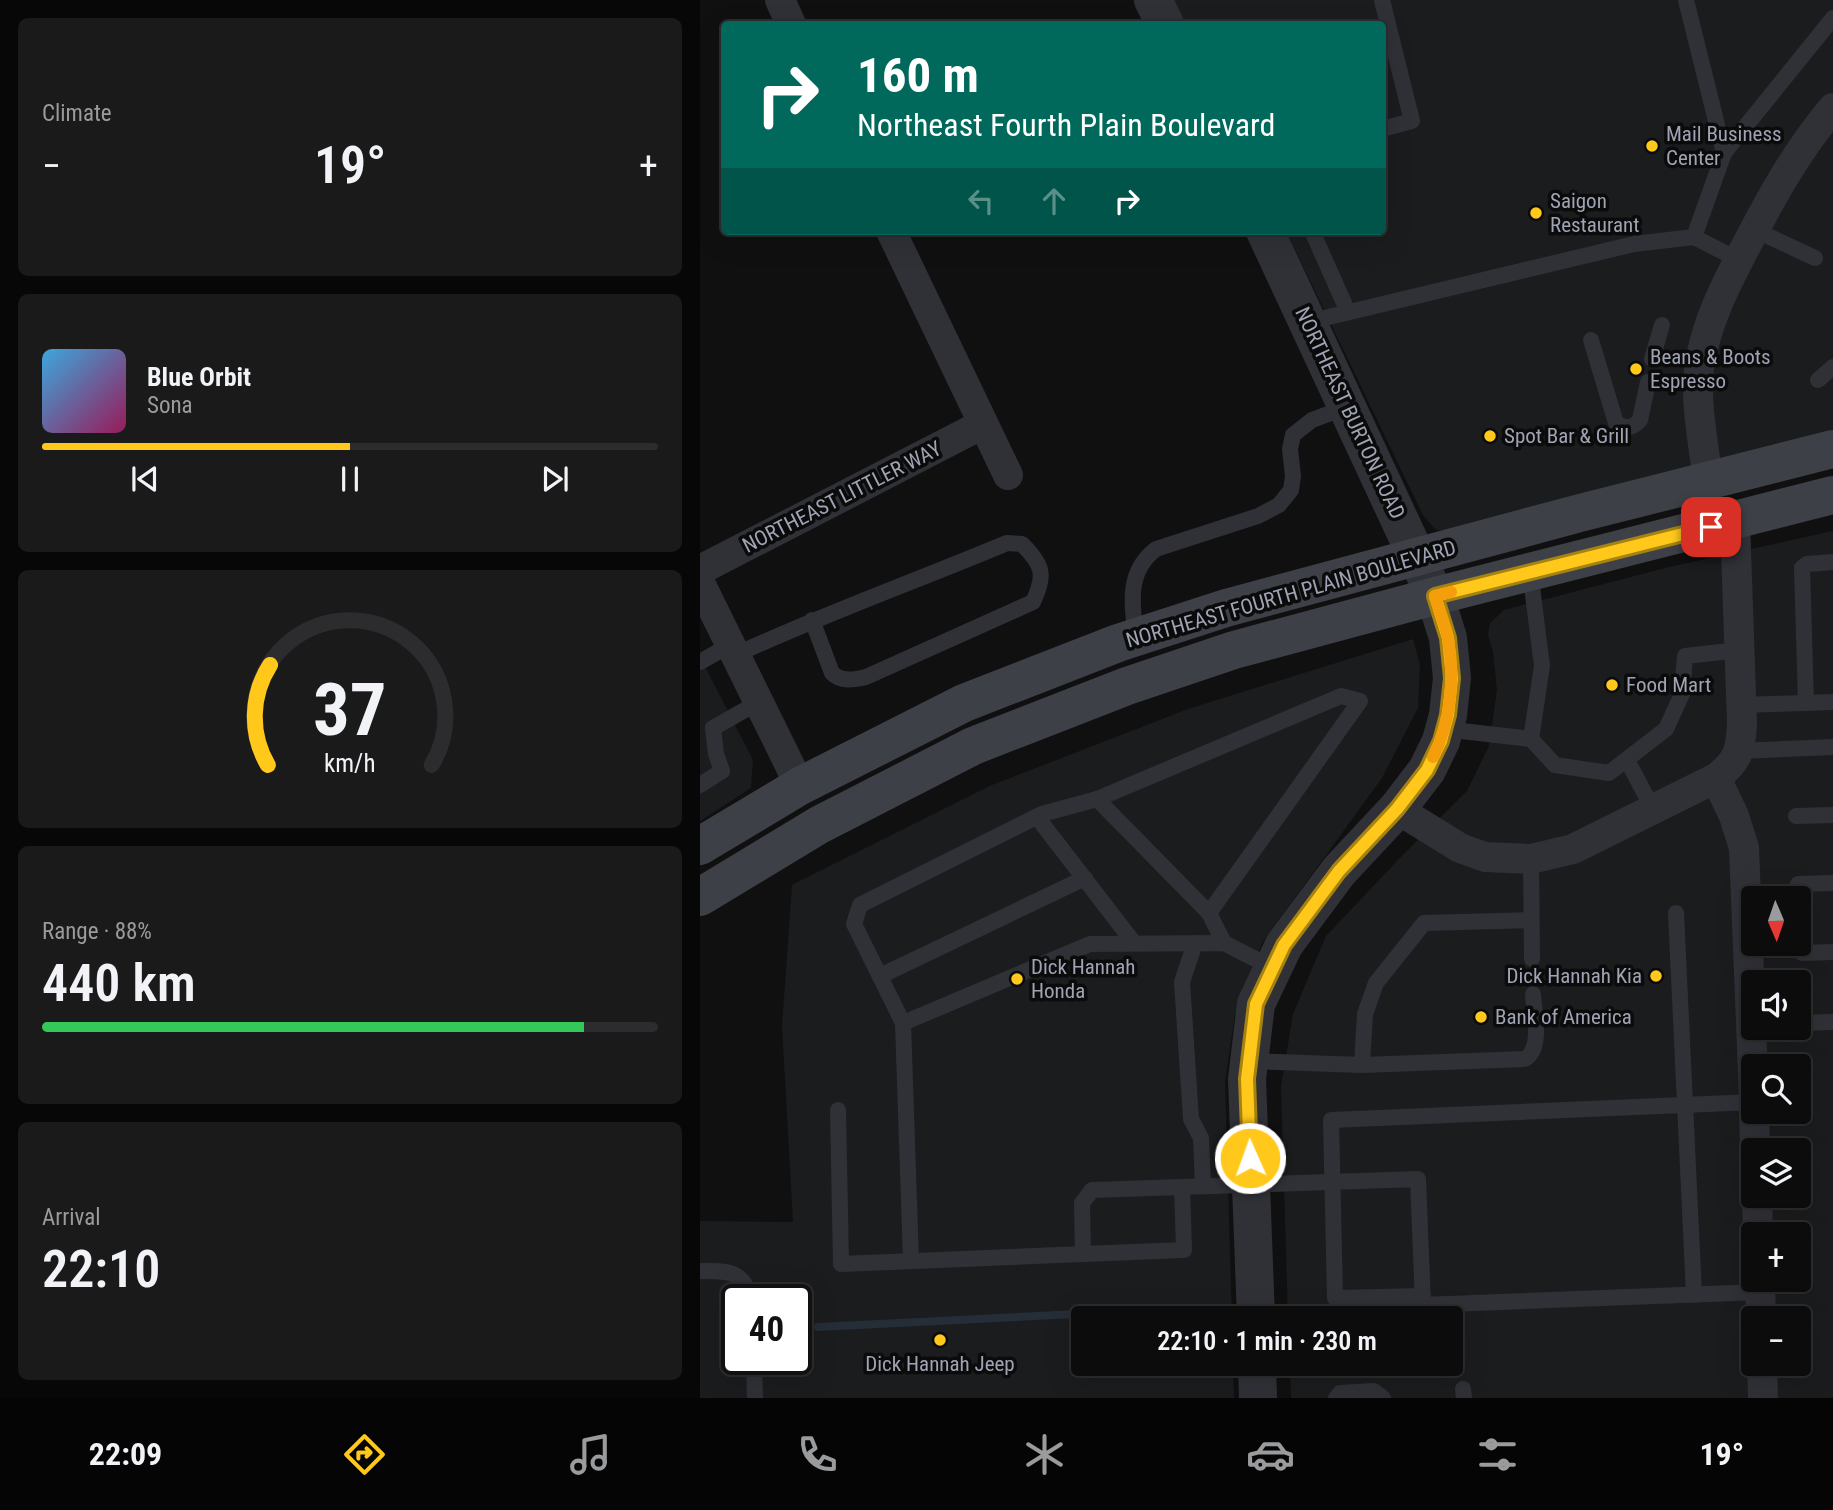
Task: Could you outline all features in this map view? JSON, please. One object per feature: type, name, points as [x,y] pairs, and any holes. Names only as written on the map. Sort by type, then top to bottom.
[{"type":"main road","name":"NORTHEAST FOURTH PLAIN BOULEVARD","points":[[700,846],[800,786],[964,703],[1136,637],[1226,608],[1416,556],[1833,449]]},
{"type":"main road","name":"NORTHEAST FOURTH PLAIN BOULEVARD","points":[[700,897],[819,825],[973,746],[1044,716],[1127,686],[1234,650],[1530,571],[1833,495]]},
{"type":"main road","points":[[700,872],[798,811],[804,802],[800,786]]},
{"type":"street","points":[[780,0],[790,21]]},
{"type":"street","points":[[1153,0],[1164,21]]},
{"type":"street","points":[[1708,482],[1699,408],[1699,371],[1702,351],[1714,313],[1739,260],[1800,151],[1833,108]]},
{"type":"street","points":[[893,235],[1008,474]]},
{"type":"street","name":"NORTHEAST BURTON ROAD","points":[[1256,1306],[1247,1079],[1256,1004],[1284,945],[1339,871],[1397,809],[1427,770],[1441,741],[1452,678],[1448,638],[1435,596],[1267,235]]},
{"type":"street","name":"NORTHEAST LITTLER WAY","points":[[700,570],[984,424]]},
{"type":"street","points":[[1397,809],[1460,848],[1485,857],[1531,859],[1573,849],[1716,778],[1728,769],[1739,751],[1741,705],[1735,521]]},
{"type":"street","points":[[700,583],[800,786]]},
{"type":"street","points":[[1716,778],[1741,834],[1744,848],[1750,970]]},
{"type":"street","points":[[1257,1376],[1258,1398]]},
{"type":"street","points":[[1762,1376],[1763,1398]]},
{"type":"lane","points":[[1382,0],[1412,121],[1386,128]]},
{"type":"lane","points":[[1686,0],[1724,153]]},
{"type":"lane","points":[[1694,237],[1724,153],[1833,18]]},
{"type":"lane","points":[[1755,230],[1815,258]]},
{"type":"lane","points":[[1314,235],[1348,312]]},
{"type":"lane","points":[[1308,322],[1634,244],[1694,237],[1739,260]]},
{"type":"lane","points":[[1652,359],[1662,325]]},
{"type":"lane","points":[[1591,340],[1616,423],[1630,427],[1640,421],[1648,382]]},
{"type":"lane","points":[[1818,380],[1833,368]]},
{"type":"lane","points":[[1136,637],[1131,595],[1145,557],[1156,549],[1258,516],[1279,505],[1291,490],[1293,476],[1290,449],[1293,435],[1312,420],[1347,407]]},
{"type":"lane","points":[[700,662],[812,620],[891,592],[1007,543],[1023,544],[1041,567],[1041,581],[1033,602],[866,677],[853,680],[837,678],[832,673],[812,620]]},
{"type":"lane","points":[[1806,703],[1802,568],[1807,564],[1833,562]]},
{"type":"lane","points":[[1530,571],[1542,666],[1531,738]]},
{"type":"lane","points":[[1444,729],[1531,738],[1555,765],[1609,773],[1666,729],[1682,694],[1685,656],[1739,650]]},
{"type":"lane","points":[[911,1261],[903,1023],[854,924],[860,905],[1037,817],[1097,799],[1341,696],[1360,701],[1209,913]]},
{"type":"lane","points":[[700,785],[722,771],[716,754],[713,728],[759,702]]},
{"type":"lane","points":[[1741,705],[1833,702]]},
{"type":"lane","points":[[1739,751],[1833,747]]},
{"type":"lane","points":[[1627,760],[1653,809]]},
{"type":"lane","points":[[1097,799],[1209,913],[1224,943]]},
{"type":"lane","points":[[1796,816],[1833,815]]},
{"type":"lane","points":[[1037,817],[1135,943]]},
{"type":"lane","points":[[1531,859],[1532,959]]},
{"type":"lane","points":[[880,976],[1085,878]]},
{"type":"lane","points":[[1798,884],[1833,883]]},
{"type":"lane","points":[[1676,913],[1694,1295]]},
{"type":"lane","points":[[1362,1065],[1365,1014],[1376,984],[1424,923],[1531,920]]},
{"type":"lane","points":[[1195,943],[1182,982],[1191,1119],[1201,1138],[1203,1186]]},
{"type":"lane","points":[[903,1023],[1090,944],[1224,943],[1273,968]]},
{"type":"lane","points":[[1811,953],[1833,952]]},
{"type":"lane","points":[[1249,1061],[1362,1065],[1525,1059],[1531,1055],[1535,1046],[1533,994]]},
{"type":"lane","points":[[1811,1023],[1833,1022],[1833,1034]]},
{"type":"lane","points":[[1423,1296],[1335,1298],[1331,1120],[1741,1101]]},
{"type":"lane","points":[[838,1110],[841,1264],[1184,1250],[1182,1187]]},
{"type":"lane","points":[[1083,1254],[1082,1203],[1092,1190],[1418,1179],[1423,1305],[1694,1295],[1760,1296]]},
{"type":"lane","points":[[700,1271],[728,1271],[744,1284]]},
{"type":"lane","points":[[754,1375],[755,1398]]},
{"type":"lane","points":[[1336,1398],[1340,1392],[1374,1391],[1383,1398]]},
{"type":"shaded area","points":[[1173,0],[1833,0],[1833,435],[1448,534],[1434,528],[1423,515],[1288,235],[1386,235],[1386,21],[1184,21]]},
{"type":"shaded area","points":[[1833,531],[1833,1398],[1291,1398],[1290,1376],[1463,1376],[1463,1306],[1288,1306],[1281,1086],[1293,1014],[1326,936],[1467,791],[1489,746],[1497,690],[1493,652],[1488,635],[1490,623],[1504,610],[1669,567]]},
{"type":"shaded area","name":"Dick Hannah Honda","points":[[1413,639],[1420,665],[1418,708],[1382,778],[1262,943],[1235,1015],[1225,1082],[1232,1306],[1071,1306],[1071,1376],[1233,1376],[1234,1398],[700,1398],[700,1221],[793,1222],[782,1026],[792,885],[992,785],[1188,709]]},
{"type":"shaded area","points":[[700,657],[753,760],[751,788],[700,821]]},
{"type":"waterway","points":[[818,1327],[1071,1314]]},
{"type":"slow traffic","points":[[1433,757],[1441,741],[1448,715],[1452,678],[1448,638],[1435,596],[1451,592]]},
{"type":"place","name":"Mail Business Center","points":[[1652,146]]},
{"type":"place","name":"Saigon Restaurant","points":[[1536,213]]},
{"type":"place","name":"Beans & Boots Espresso","points":[[1636,369]]},
{"type":"place","name":"Spot Bar & Grill","points":[[1490,436]]},
{"type":"place","name":"Food Mart","points":[[1612,685]]},
{"type":"place","name":"Dick Hannah Kia","points":[[1656,976]]},
{"type":"place","name":"Dick Hannah Honda","points":[[1017,979]]},
{"type":"place","name":"Bank of America","points":[[1481,1017]]},
{"type":"place","name":"Dick Hannah Jeep","points":[[940,1340]]},
{"type":"route","points":[[1250,1158],[1247,1079],[1256,1004],[1284,945],[1339,871],[1397,809],[1427,770],[1441,741],[1448,715],[1452,678],[1448,638],[1435,596],[1711,527]]}]
